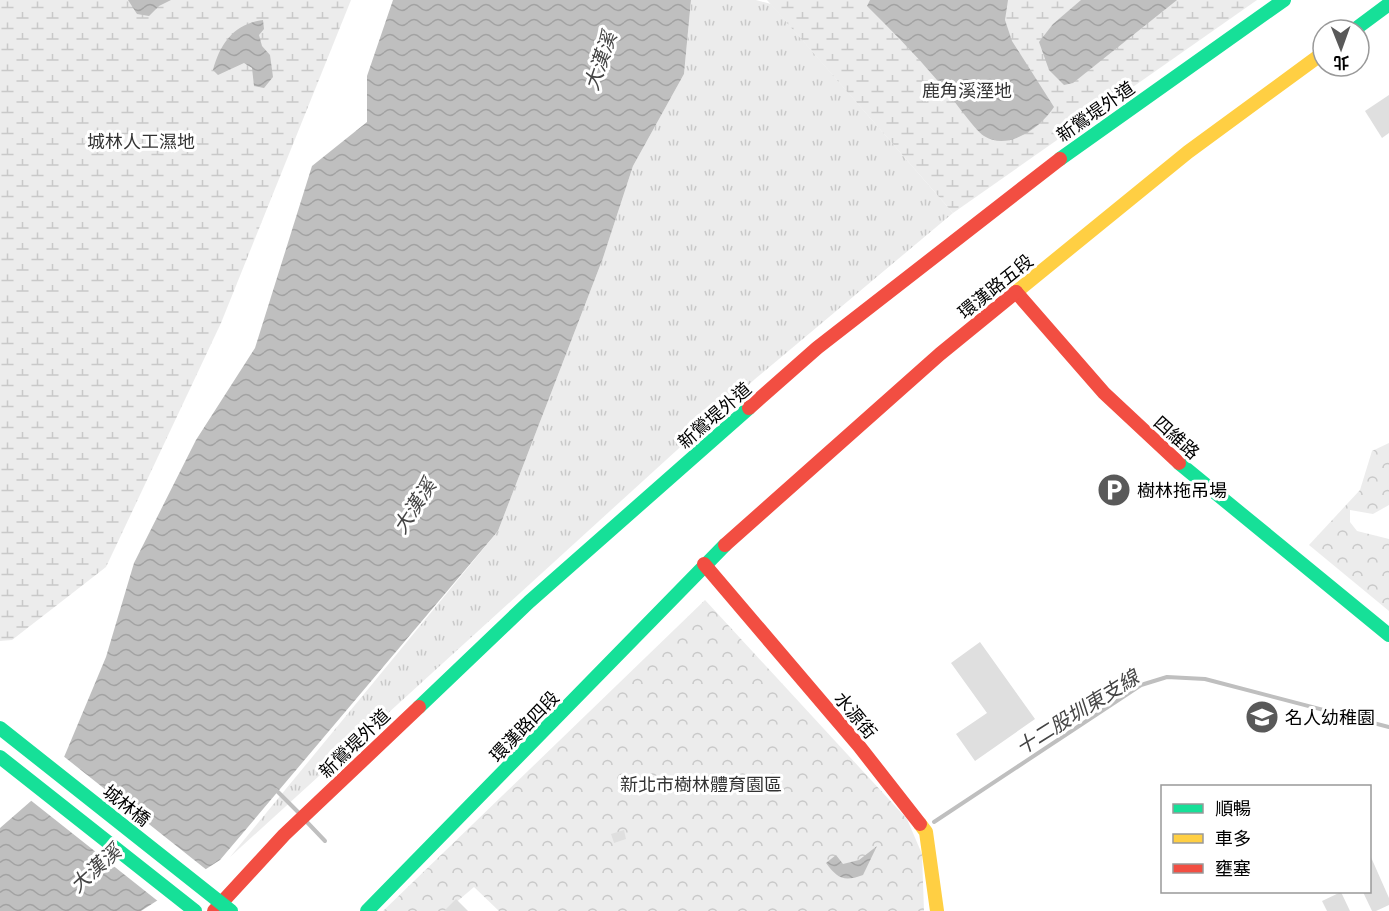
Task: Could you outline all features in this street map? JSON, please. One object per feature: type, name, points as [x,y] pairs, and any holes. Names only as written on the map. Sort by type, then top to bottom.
[{"type":"street","name":"新鶯堤外道","points":[[214,911],[284,835],[529,602],[817,348],[1032,179],[1284,0]]},
{"type":"street","points":[[1370,18],[1389,4]]},
{"type":"street","name":"環漢路五段","points":[[704,564],[940,354],[1188,152],[1311,62]]},
{"type":"street","name":"四維路","points":[[1016,292],[1104,393],[1160,447],[1389,635]]},
{"type":"street","name":"環漢路四段","points":[[367,911],[704,564]]},
{"type":"street","name":"水源街","points":[[704,564],[859,746],[926,832],[937,911]]},
{"type":"street","name":"城林橋","points":[[0,728],[231,911]]},
{"type":"street","points":[[0,757],[195,911]]},
{"type":"green space","name":"城林人工濕地","points":[[0,0],[351,0],[221,323],[106,567],[12,640],[0,641]]},
{"type":"green space","points":[[691,0],[756,0],[771,4],[953,213],[755,379],[230,857],[498,531],[603,258],[633,166],[684,74]]},
{"type":"green space","name":"鹿角溪溼地","points":[[767,0],[1257,0],[953,213]]},
{"type":"green space","points":[[1389,443],[1389,505],[1373,514],[1350,510],[1350,522],[1357,531],[1389,539],[1389,611],[1309,545],[1360,490],[1372,451]]},
{"type":"green space","name":"新北市樹林體育園區","points":[[705,600],[907,819],[922,854],[924,911],[499,911],[474,887],[446,911],[383,911]]},
{"type":"water","points":[[128,0],[171,0],[159,6],[149,16],[137,14]]},
{"type":"water","name":"大漢溪","points":[[393,0],[691,0],[684,74],[633,166],[603,258],[498,531],[220,860],[141,911],[0,911],[0,828],[54,781],[106,657],[134,563],[196,440],[255,348],[312,166],[367,122],[367,76]]},
{"type":"water","points":[[870,0],[1008,0],[1005,20],[1012,41],[1054,107],[1042,122],[1024,135],[1004,141],[984,136],[942,85],[867,6]]},
{"type":"water","points":[[1081,0],[1177,0],[1073,83],[1064,85],[1049,70],[1039,42],[1053,24]]},
{"type":"water","points":[[263,20],[264,29],[259,35],[262,46],[270,55],[273,77],[264,88],[254,86],[252,68],[244,63],[218,75],[213,70],[216,60],[230,36],[244,25]]},
{"type":"water","points":[[877,846],[863,875],[842,878],[834,873],[826,863],[836,855],[843,864],[859,860]]},
{"type":"pier","points":[[62,755],[208,871],[159,902],[29,799],[52,780]]},
{"type":"building","points":[[1389,95],[1389,133],[1382,138],[1365,111]]},
{"type":"building","points":[[980,642],[1035,719],[975,761],[956,734],[987,713],[951,663]]},
{"type":"building","points":[[624,830],[626,839],[614,843],[611,834]]},
{"type":"building","points":[[1371,857],[1389,898],[1389,905],[1372,911],[1363,893],[1371,893]]},
{"type":"building","points":[[1341,893],[1350,911],[1327,911],[1322,901]]},
{"type":"building","points":[[456,899],[468,911],[444,911]]},
{"type":"waterway","name":"十二股圳東支線","points":[[934,822],[1141,685],[1167,677],[1205,679],[1389,727]]},
{"type":"waterway","points":[[276,790],[300,814]]},
{"type":"waterway","points":[[305,820],[325,841]]},
{"type":"traffic: fast","points":[[1060,159],[1284,0]]},
{"type":"traffic: fast","points":[[1370,18],[1389,4]]},
{"type":"traffic: fast","points":[[419,707],[529,602],[749,408]]},
{"type":"traffic: fast","points":[[1179,463],[1389,635]]},
{"type":"traffic: fast","points":[[367,911],[725,545]]},
{"type":"traffic: fast","points":[[0,728],[231,911]]},
{"type":"traffic: fast","points":[[0,757],[195,911]]},
{"type":"traffic: slow","points":[[1016,292],[1188,152],[1311,62]]},
{"type":"traffic: slow","points":[[920,824],[926,832],[937,911]]},
{"type":"traffic: jam","points":[[749,408],[817,348],[1060,159]]},
{"type":"traffic: jam","points":[[1016,292],[1104,393],[1179,463]]},
{"type":"traffic: jam","points":[[725,545],[940,354],[1016,292]]},
{"type":"traffic: jam","points":[[704,564],[859,746],[920,824]]},
{"type":"traffic: jam","points":[[214,911],[284,835],[419,707]]},
{"type":"place","name":"樹林拖吊場","points":[[1114,490]]},
{"type":"place","name":"名人幼稚園","points":[[1262,717]]}]
